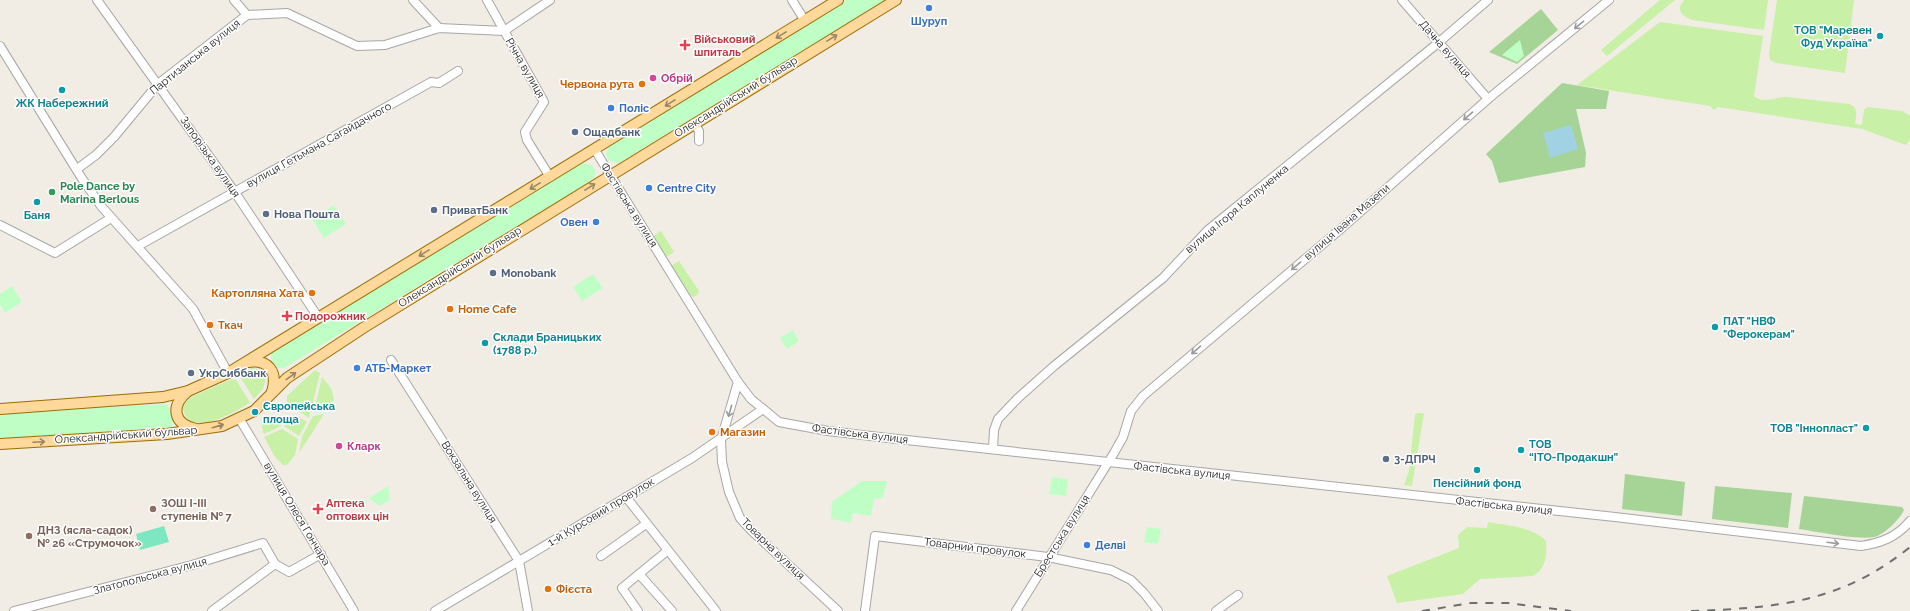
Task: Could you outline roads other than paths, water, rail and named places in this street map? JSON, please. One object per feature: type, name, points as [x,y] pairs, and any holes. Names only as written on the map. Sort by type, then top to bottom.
[{"type":"main road","points":[[0,409],[159,397],[188,391],[228,373],[595,150],[838,0]]},
{"type":"main road","name":"Олександрійський бульвар","points":[[0,444],[167,434],[200,430],[222,426],[254,411],[287,378],[363,328],[896,0]]},
{"type":"main road","points":[[246,362],[263,362],[269,368],[274,377],[272,392]]},
{"type":"main road","points":[[188,391],[176,404],[178,416],[181,422],[187,427],[200,430]]},
{"type":"street","name":"Запорізька вулиця","points":[[98,0],[234,191],[318,317]]},
{"type":"street","name":"Партизанська вулиця","points":[[234,0],[247,16]]},
{"type":"street","points":[[413,0],[439,28]]},
{"type":"street","name":"Річна вулиця","points":[[487,0],[544,102],[525,132],[527,140],[550,177]]},
{"type":"street","points":[[504,31],[550,0]]},
{"type":"street","points":[[792,0],[805,21]]},
{"type":"street","name":"Дачна вулиця","points":[[1402,0],[1488,99]]},
{"type":"street","name":"вулиця Ігоря Каплуненка","points":[[993,449],[994,430],[998,419],[1018,398],[1054,366],[1163,278],[1208,230],[1438,43],[1488,0]]},
{"type":"street","name":"вулиця Івана Мазепи","points":[[1108,463],[1123,437],[1131,411],[1143,396],[1343,227],[1488,99],[1609,0]]},
{"type":"street","name":"Партизанська вулиця","points":[[77,169],[96,155],[114,137],[158,84],[247,16],[287,13],[357,46],[385,45],[439,28],[504,31]]},
{"type":"street","points":[[0,46],[101,206],[138,246],[192,309],[228,373]]},
{"type":"street","name":"вулиця Гетьмана Сагайдачного","points":[[138,246],[431,82],[439,83],[458,71]]},
{"type":"street","points":[[694,123],[698,130],[699,141]]},
{"type":"street","name":"Фастівська вулиця","points":[[595,150],[738,382],[751,399],[779,422],[888,438],[1615,517],[1861,546],[1886,541],[1909,522]]},
{"type":"street","points":[[0,225],[55,252],[111,218]]},
{"type":"street","name":"Вокзальна вулиця","points":[[391,360],[519,561],[528,611]]},
{"type":"street","name":"Товарна вулиця","points":[[738,382],[721,440],[722,462],[729,492],[740,518],[838,611]]},
{"type":"street","name":"1-й Курсовий провулок","points":[[435,611],[721,440],[763,409]]},
{"type":"street","name":"вулиця Олеся Гончара","points":[[239,418],[354,611]]},
{"type":"street","name":"Брестська вулиця","points":[[1016,611],[1048,557],[1108,463]]},
{"type":"street","points":[[626,498],[716,611]]},
{"type":"street","points":[[601,556],[646,524]]},
{"type":"street","name":"Товарний провулок","points":[[864,611],[875,536],[1048,557],[1111,570],[1131,580],[1144,593],[1158,611]]},
{"type":"street","name":"Златопольська вулиця","points":[[14,611],[170,571],[263,543],[275,564]]},
{"type":"street","points":[[638,611],[622,588],[668,551]]},
{"type":"street","points":[[212,611],[275,564],[289,572],[321,554]]},
{"type":"street","points":[[639,574],[672,611]]},
{"type":"street","points":[[1216,611],[1238,595]]},
{"type":"water","points":[[1571,125],[1578,149],[1550,158],[1543,133]]},
{"type":"railway","points":[[1691,611],[1751,608],[1806,599],[1833,591],[1859,580],[1884,566],[1910,547]]},
{"type":"railway","points":[[1422,611],[1471,603],[1508,603],[1571,611]]},
{"type":"place","name":"Шуруп","points":[[929,8]]},
{"type":"place","name":"ТОВ \"Маревен Фуд Україна\"","points":[[1880,36]]},
{"type":"place","name":"Військовий шпиталь","points":[[685,45]]},
{"type":"place","name":"Обрій","points":[[653,78]]},
{"type":"place","name":"Червона рута","points":[[642,84]]},
{"type":"place","name":"ЖК Набережний","points":[[62,90]]},
{"type":"place","name":"Поліс","points":[[611,108]]},
{"type":"place","name":"Ощадбанк","points":[[575,132]]},
{"type":"place","name":"Centre City","points":[[649,188]]},
{"type":"place","name":"Pole Dance by Marina Berlous","points":[[52,192]]},
{"type":"place","name":"Баня","points":[[37,202]]},
{"type":"place","name":"ПриватБанк","points":[[434,210]]},
{"type":"place","name":"Нова Пошта","points":[[266,214]]},
{"type":"place","name":"Овен","points":[[596,222]]},
{"type":"place","name":"Monobank","points":[[493,273]]},
{"type":"place","name":"Картопляна Хата","points":[[312,293]]},
{"type":"place","name":"Home Cafe","points":[[450,309]]},
{"type":"place","name":"Подорожник","points":[[287,316]]},
{"type":"place","name":"Ткач","points":[[210,325]]},
{"type":"place","name":"ПАТ \"НВФ \"Ферокерам\"","points":[[1715,327]]},
{"type":"place","name":"Склади Браницьких (1788 р.)","points":[[485,343]]},
{"type":"place","name":"АТБ-Маркет","points":[[357,368]]},
{"type":"place","name":"УкрСиббанк","points":[[191,373]]},
{"type":"place","name":"Європейська площа","points":[[255,412]]},
{"type":"place","name":"ТОВ \"Іннопласт\"","points":[[1866,428]]},
{"type":"place","name":"Магазин","points":[[712,432]]},
{"type":"place","name":"Кларк","points":[[339,446]]},
{"type":"place","name":"ТОВ “ІТО-Продакшн”","points":[[1521,450]]},
{"type":"place","name":"3-ДПРЧ","points":[[1386,459]]},
{"type":"place","name":"Пенсійний фонд","points":[[1477,470]]},
{"type":"place","name":"ЗОШ І-ІІІ ступенів № 7","points":[[153,509]]},
{"type":"place","name":"Аптека оптових цін","points":[[318,509]]},
{"type":"place","name":"ДНЗ (ясла-садок) № 26 «Струмочок»","points":[[29,536]]},
{"type":"place","name":"Делві","points":[[1087,545]]},
{"type":"place","name":"Фієста","points":[[548,589]]}]
